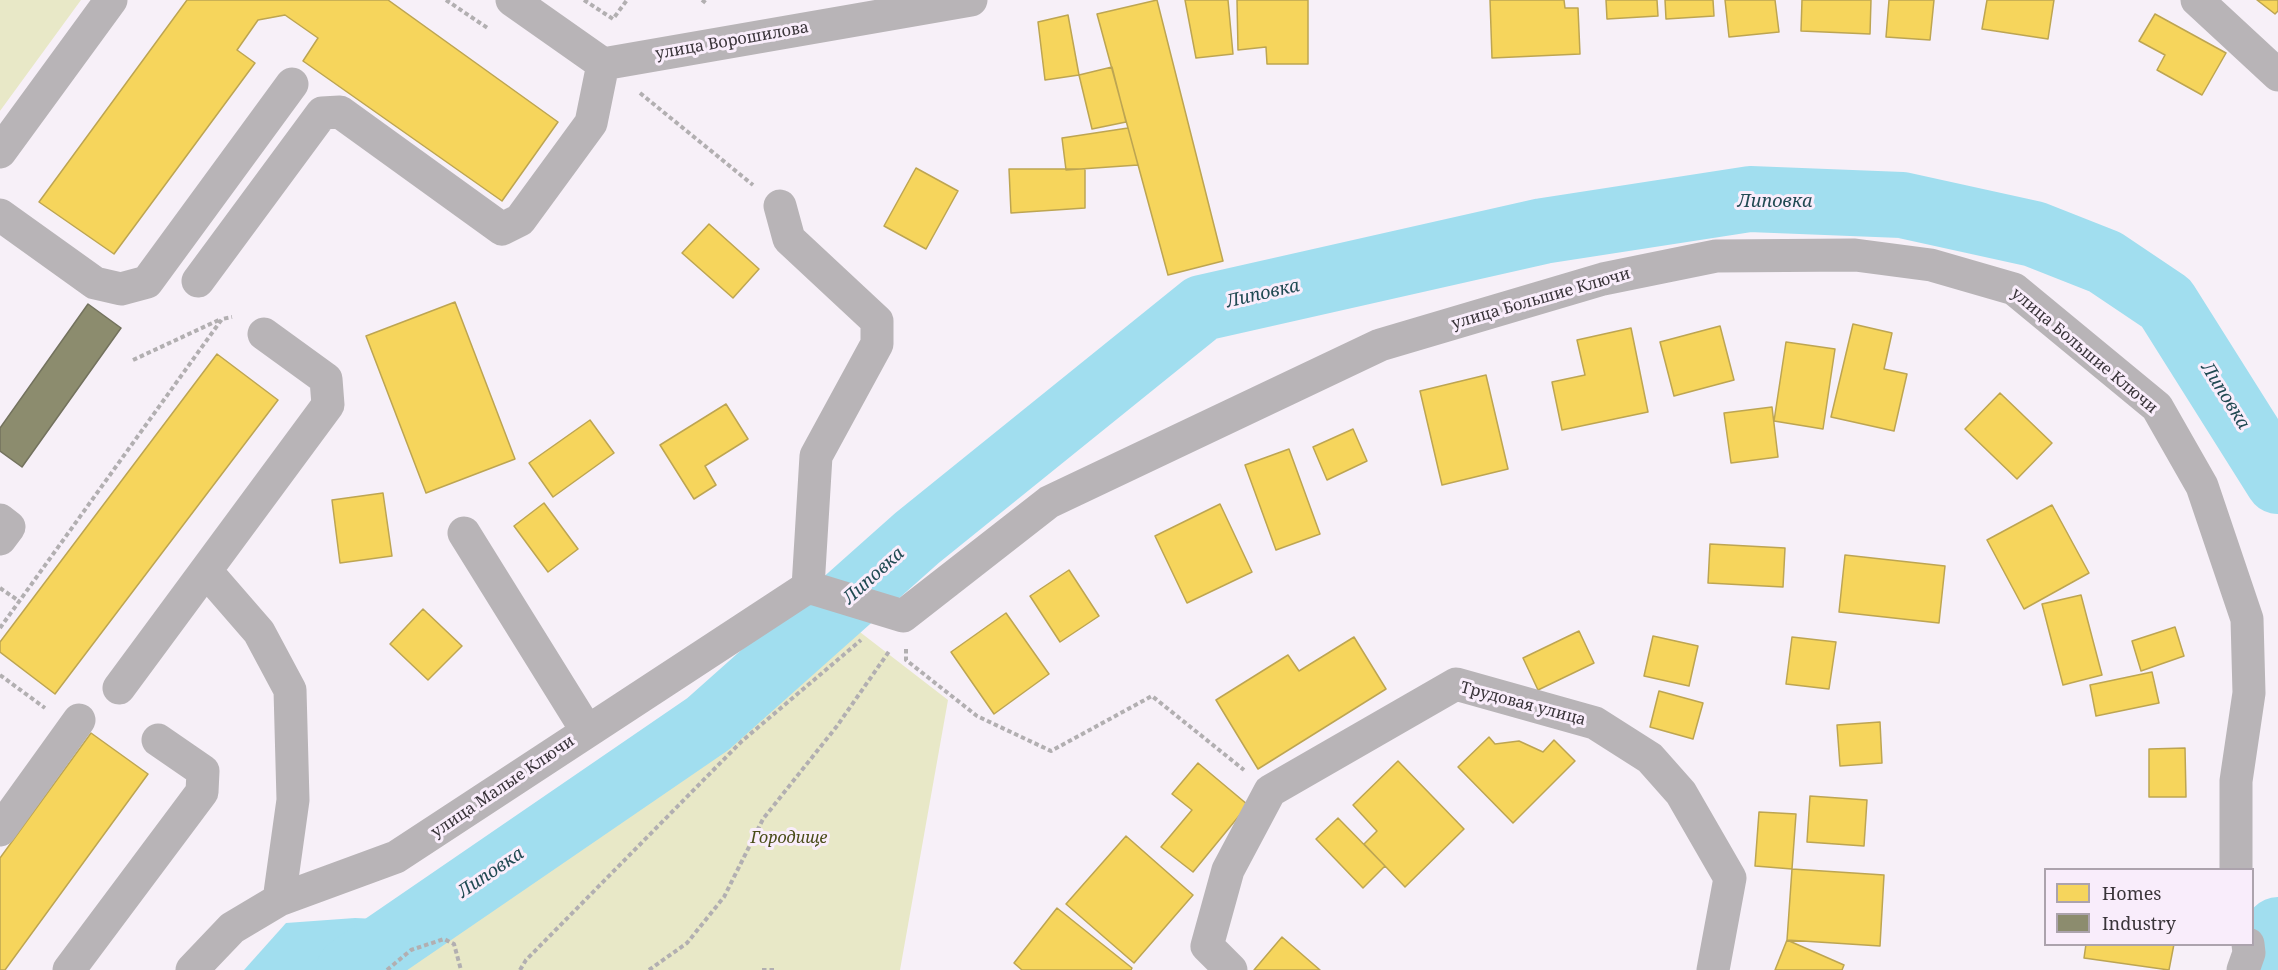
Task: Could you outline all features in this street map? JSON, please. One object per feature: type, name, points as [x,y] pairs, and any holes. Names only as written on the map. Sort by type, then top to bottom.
[{"type":"street","points":[[0,152],[111,0]]},
{"type":"street","name":"улица Ворошилова","points":[[603,64],[971,0]]},
{"type":"street","points":[[2197,0],[2278,75]]},
{"type":"street","points":[[198,281],[322,113],[340,112],[502,229],[520,220],[591,123],[603,64],[514,1]]},
{"type":"street","points":[[0,215],[95,283],[121,289],[147,282],[292,84]]},
{"type":"street","points":[[780,206],[789,239],[877,321],[877,344],[816,456],[808,587],[898,630]]},
{"type":"street","name":"улица Большие Ключи","points":[[898,630],[1049,502],[1380,345],[1603,279],[1716,256],[1855,255],[1931,265],[2014,288],[2157,407],[2202,486],[2247,619],[2249,693],[2236,781],[2236,868]]},
{"type":"street","points":[[119,688],[328,405],[326,379],[264,334]]},
{"type":"street","points":[[0,520],[9,527],[0,539]]},
{"type":"street","points":[[464,533],[587,731]]},
{"type":"street","points":[[206,571],[259,632],[290,690],[292,800],[279,900]]},
{"type":"street","name":"улица Малые Ключи","points":[[192,970],[232,928],[279,900],[396,857],[808,587]]},
{"type":"street","name":"Трудовая улица","points":[[1270,791],[1456,684],[1595,723],[1650,758],[1658,766],[1681,793],[1730,878],[1713,970]]},
{"type":"street","points":[[0,830],[76,724]]},
{"type":"street","points":[[69,970],[202,792],[203,771],[158,740]]},
{"type":"street","points":[[1231,970],[1207,946],[1228,870],[1270,791]]},
{"type":"street","points":[[2243,970],[2249,953],[2248,946]]},
{"type":"path","points":[[584,0],[613,19],[627,0]]},
{"type":"path","points":[[702,0],[707,4]]},
{"type":"path","points":[[603,64],[780,206]]},
{"type":"path","points":[[133,360],[222,319],[237,316],[264,334]]},
{"type":"path","points":[[0,628],[222,319]]},
{"type":"path","points":[[0,588],[19,601]]},
{"type":"path","points":[[520,970],[526,960],[742,741],[865,636],[898,630]]},
{"type":"path","points":[[649,970],[687,942],[724,897],[762,819],[837,726],[898,630]]},
{"type":"path","points":[[906,660],[977,716],[1051,751],[1152,696],[1270,791]]},
{"type":"path","points":[[0,675],[76,724]]},
{"type":"path","points":[[387,970],[411,950],[444,939],[454,944],[461,970]]},
{"type":"path","points":[[762,970],[775,970]]},
{"type":"green space","points":[[0,0],[81,0],[0,111]]},
{"type":"green space","name":"Городище","points":[[856,629],[948,700],[900,970],[375,970],[426,925],[467,903]]},
{"type":"water","points":[[355,918],[377,919],[388,944],[368,970],[244,970],[286,923]]},
{"type":"building: Homes","points":[[187,0],[388,0],[558,122],[502,201],[303,61],[318,38],[285,15],[258,20],[237,50],[255,63],[114,254],[39,202]]},
{"type":"building: Homes","points":[[1157,0],[1223,261],[1168,275],[1097,14]]},
{"type":"building: Homes","points":[[1185,0],[1228,0],[1233,54],[1196,58]]},
{"type":"building: Homes","points":[[1237,0],[1308,0],[1308,64],[1267,64],[1266,47],[1238,50]]},
{"type":"building: Homes","points":[[1490,0],[1564,0],[1565,8],[1578,8],[1580,54],[1492,58]]},
{"type":"building: Homes","points":[[1606,0],[1657,0],[1658,16],[1607,19]]},
{"type":"building: Homes","points":[[1665,0],[1713,0],[1714,16],[1666,19]]},
{"type":"building: Homes","points":[[1725,0],[1775,0],[1779,32],[1729,37]]},
{"type":"building: Homes","points":[[1802,0],[1871,0],[1870,34],[1801,31]]},
{"type":"building: Homes","points":[[1889,0],[1934,0],[1930,40],[1886,37]]},
{"type":"building: Homes","points":[[1987,0],[2054,0],[2048,39],[1982,29]]},
{"type":"building: Homes","points":[[2257,0],[2278,0],[2278,11],[2275,14]]},
{"type":"building: Homes","points":[[2155,14],[2226,53],[2202,95],[2157,70],[2165,55],[2139,41]]},
{"type":"building: Homes","points":[[1068,15],[1079,75],[1045,80],[1038,22]]},
{"type":"building: Homes","points":[[1112,67],[1126,122],[1092,129],[1079,75]]},
{"type":"building: Homes","points":[[1128,128],[1138,165],[1066,170],[1062,138]]},
{"type":"building: Homes","points":[[916,168],[958,191],[926,249],[884,226]]},
{"type":"building: Homes","points":[[1009,169],[1085,169],[1085,208],[1011,213]]},
{"type":"building: Homes","points":[[709,224],[759,269],[733,298],[682,253]]},
{"type":"building: Homes","points":[[455,302],[515,459],[426,493],[366,336]]},
{"type":"building: Homes","points":[[1853,324],[1892,333],[1884,369],[1907,374],[1894,431],[1831,417]]},
{"type":"building: Homes","points":[[1720,326],[1734,380],[1674,396],[1660,342]]},
{"type":"building: Homes","points":[[1631,328],[1648,412],[1562,430],[1552,382],[1585,375],[1577,340]]},
{"type":"building: Homes","points":[[1786,342],[1835,349],[1823,429],[1774,421]]},
{"type":"building: Homes","points":[[217,354],[278,400],[55,694],[0,652],[0,642]]},
{"type":"building: Homes","points":[[1486,375],[1508,469],[1442,485],[1420,391]]},
{"type":"building: Homes","points":[[2000,393],[2052,443],[2017,479],[1965,429]]},
{"type":"building: Homes","points":[[726,404],[748,439],[705,466],[716,485],[694,499],[660,445]]},
{"type":"building: Homes","points":[[1772,407],[1778,457],[1731,463],[1724,413]]},
{"type":"building: Homes","points":[[590,420],[614,453],[553,497],[529,463]]},
{"type":"building: Homes","points":[[1353,429],[1367,461],[1327,480],[1313,447]]},
{"type":"building: Homes","points":[[1289,449],[1320,534],[1276,550],[1245,465]]},
{"type":"building: Homes","points":[[383,493],[392,556],[340,563],[332,500]]},
{"type":"building: Homes","points":[[544,503],[578,549],[548,572],[514,526]]},
{"type":"building: Homes","points":[[1220,504],[1252,572],[1187,603],[1155,536]]},
{"type":"building: Homes","points":[[2052,505],[2089,573],[2024,609],[1987,540]]},
{"type":"building: Homes","points":[[1710,544],[1785,548],[1783,587],[1708,583]]},
{"type":"building: Homes","points":[[1845,555],[1945,566],[1939,623],[1839,612]]},
{"type":"building: Homes","points":[[1069,570],[1099,616],[1060,642],[1030,596]]},
{"type":"building: Homes","points":[[2081,595],[2102,675],[2063,685],[2042,604]]},
{"type":"building: Homes","points":[[423,609],[462,646],[428,680],[390,644]]},
{"type":"building: Homes","points":[[1006,613],[1049,674],[994,714],[951,652]]},
{"type":"building: Homes","points":[[2175,627],[2184,656],[2141,671],[2132,641]]},
{"type":"building: Homes","points":[[1579,631],[1594,663],[1538,690],[1523,658]]},
{"type":"building: Homes","points":[[1653,636],[1698,646],[1689,686],[1644,676]]},
{"type":"building: Homes","points":[[1354,637],[1386,689],[1258,769],[1216,700],[1288,655],[1299,671]]},
{"type":"building: Homes","points":[[1792,637],[1836,642],[1829,689],[1786,684]]},
{"type":"building: Homes","points":[[2152,672],[2159,703],[2096,716],[2090,685]]},
{"type":"building: Homes","points":[[1659,691],[1703,703],[1693,739],[1650,727]]},
{"type":"building: Homes","points":[[1880,722],[1882,763],[1840,766],[1837,725]]},
{"type":"building: Homes","points":[[91,733],[148,774],[5,970],[0,970],[0,858]]},
{"type":"building: Homes","points":[[1489,737],[1495,744],[1519,741],[1543,752],[1554,740],[1575,761],[1513,823],[1458,767]]},
{"type":"building: Homes","points":[[2185,748],[2186,797],[2149,797],[2149,749]]},
{"type":"building: Homes","points":[[1398,761],[1464,829],[1405,887],[1364,844],[1377,831],[1353,805]]},
{"type":"building: Homes","points":[[1198,763],[1248,805],[1193,872],[1161,847],[1192,810],[1172,794]]},
{"type":"building: Homes","points":[[1810,796],[1867,800],[1864,846],[1807,842]]},
{"type":"building: Homes","points":[[1759,812],[1796,814],[1792,869],[1755,866]]},
{"type":"building: Homes","points":[[1338,818],[1385,866],[1363,888],[1316,839]]},
{"type":"building: Homes","points":[[1126,836],[1193,895],[1134,963],[1066,904]]},
{"type":"building: Homes","points":[[1792,869],[1884,875],[1880,946],[1787,940]]},
{"type":"building: Homes","points":[[1057,908],[1132,968],[1131,970],[1022,970],[1014,963]]},
{"type":"building: Homes","points":[[1282,937],[1320,970],[1254,970]]},
{"type":"building: Homes","points":[[1787,940],[1844,965],[1842,970],[1775,970]]},
{"type":"building: Homes","points":[[2086,946],[2174,946],[2169,970],[2084,958]]},
{"type":"building: Industry","points":[[88,304],[121,328],[22,467],[0,451],[0,428]]},
{"type":"waterway","name":"Липовка","points":[[349,970],[708,724],[917,538],[1202,308],[1543,231],[1750,199],[1902,205],[2034,234],[2105,262],[2166,303],[2278,481]]},
{"type":"waterway","name":"Липовка","points":[[2262,970],[2278,930]]}]
